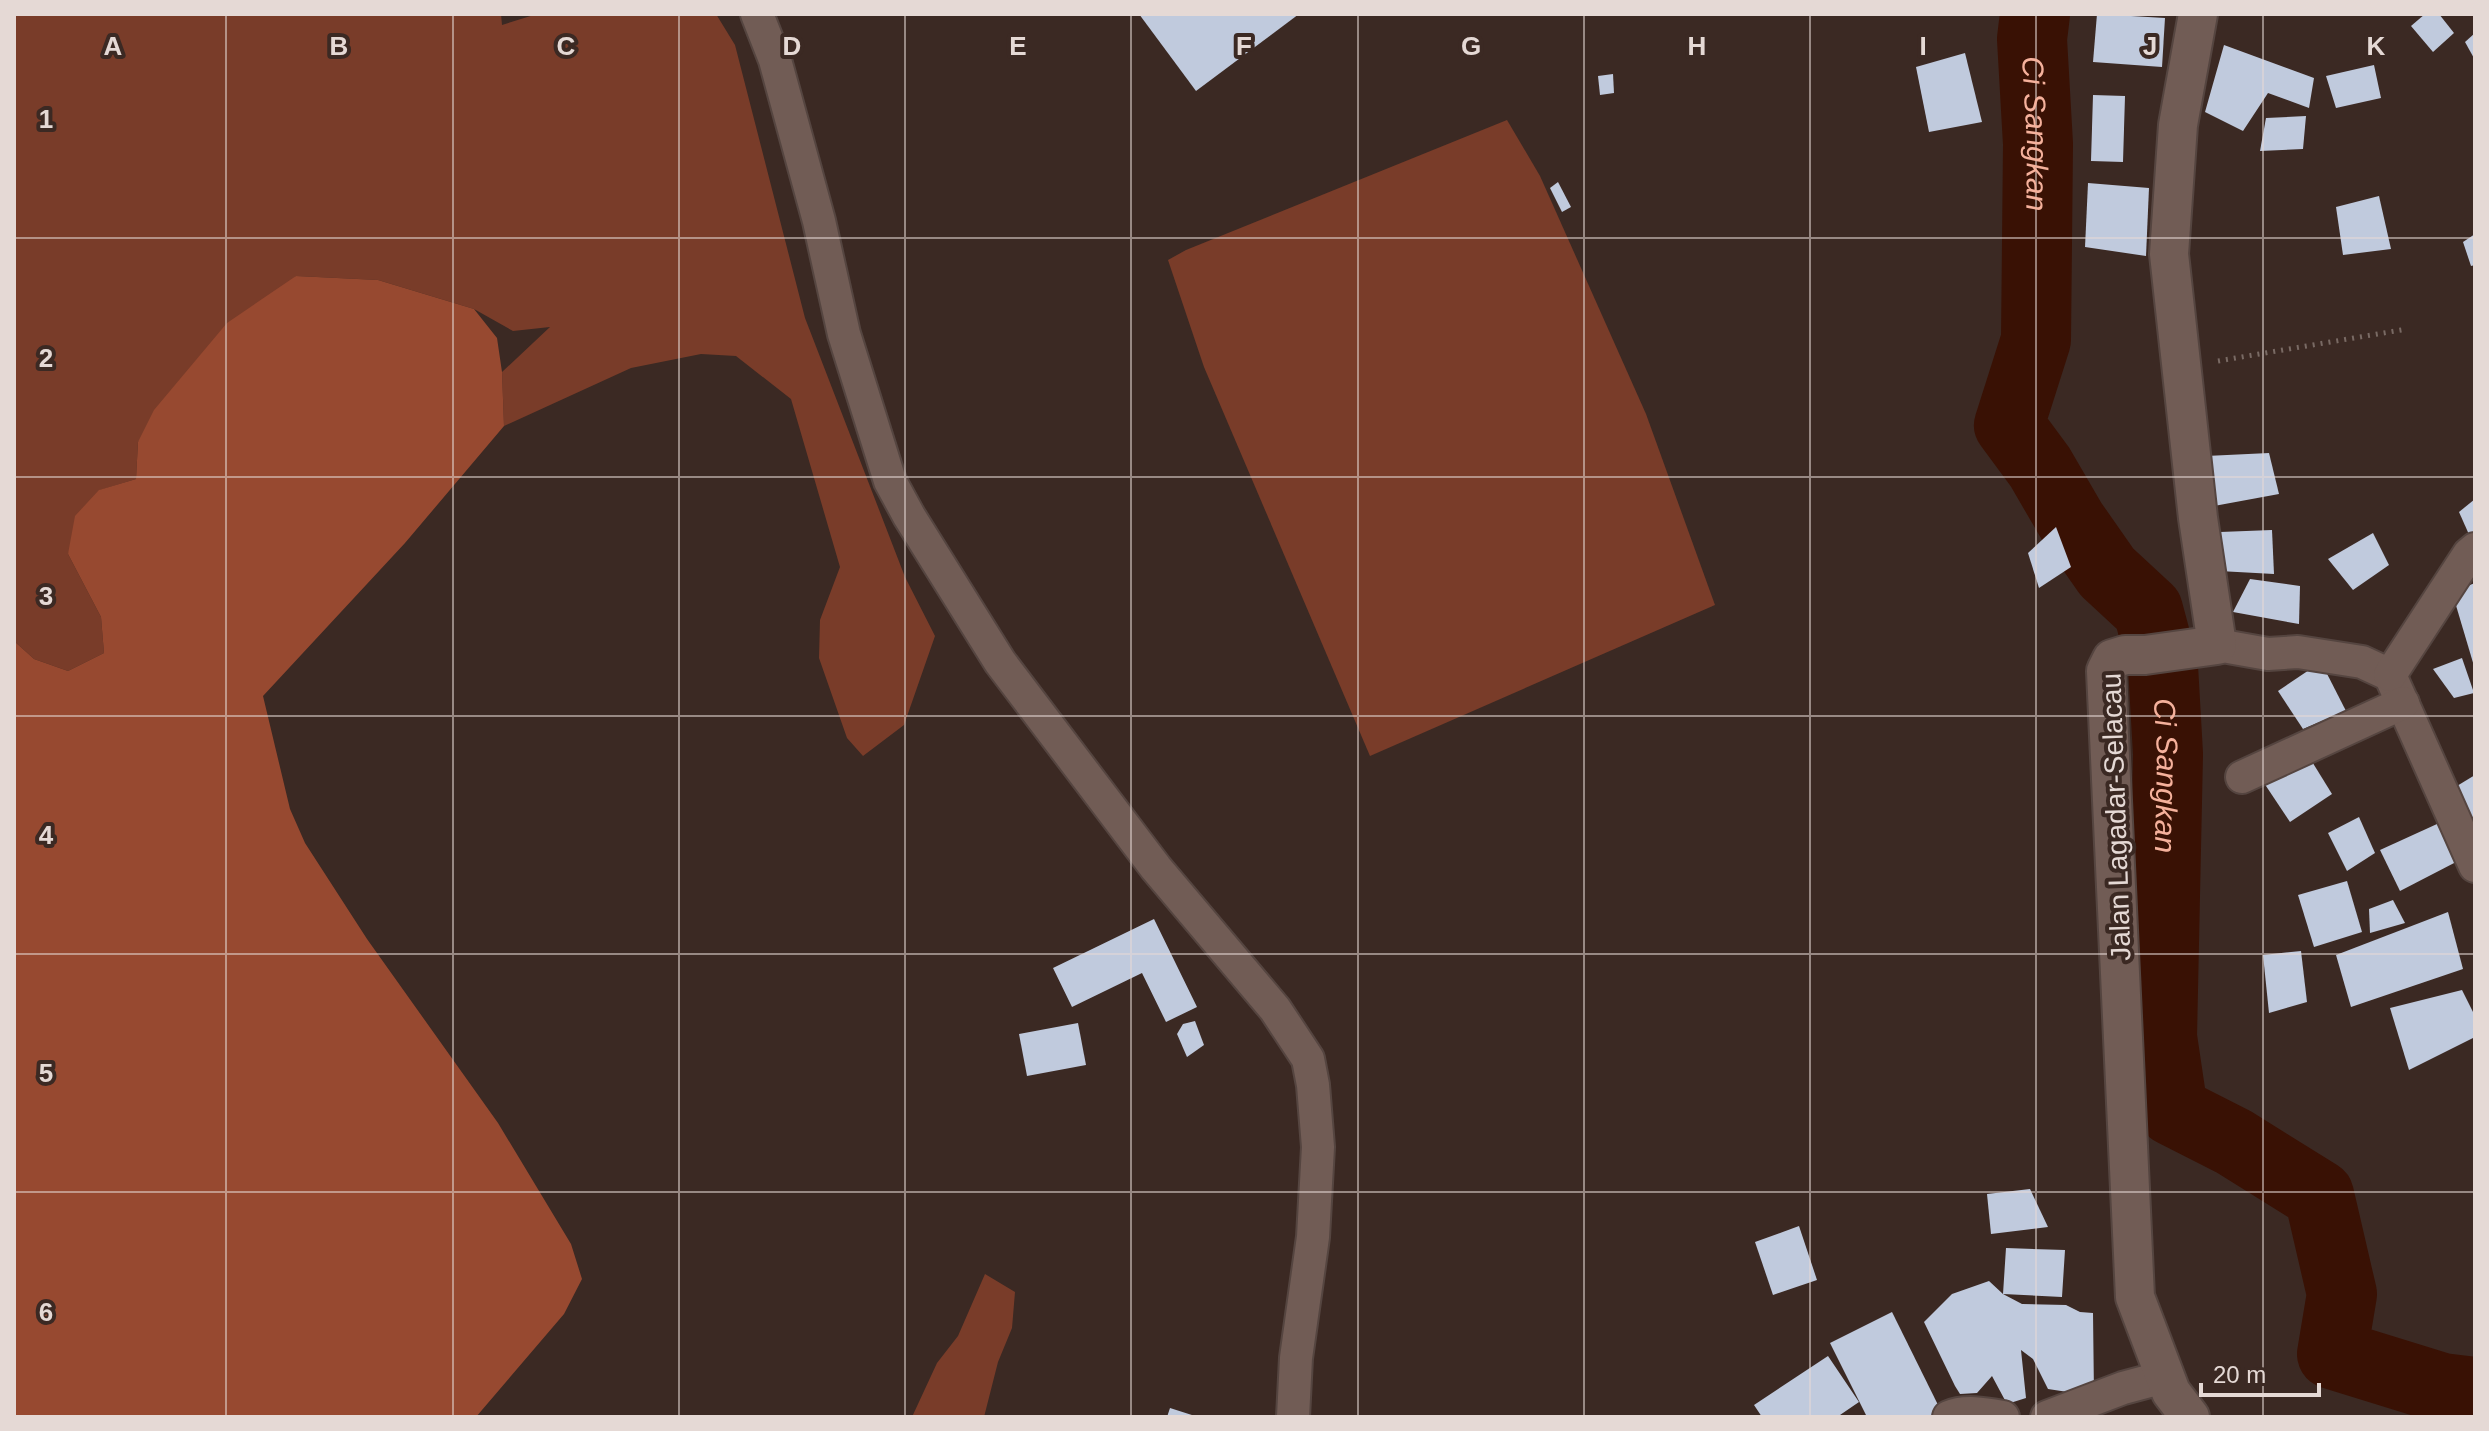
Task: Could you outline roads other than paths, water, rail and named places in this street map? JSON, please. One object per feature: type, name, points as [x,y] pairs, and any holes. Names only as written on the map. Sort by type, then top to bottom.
[{"type":"street","points":[[757,14],[775,60],[819,221],[844,334],[890,481],[1000,662],[1156,868],[1275,1009],[1308,1059],[1313,1085],[1317,1162],[1313,1237],[1296,1358],[1293,1417]]},
{"type":"street","points":[[2198,14],[2178,125],[2169,254],[2210,646],[2268,654],[2298,652],[2362,662],[2397,689],[2475,866]]},
{"type":"street","points":[[2242,777],[2397,689],[2469,554],[2475,549]]},
{"type":"street","name":"Jalan Lagadar-Selacau","points":[[2190,1417],[2171,1392],[2145,1382],[2135,1297],[2106,671],[2116,657],[2210,646]]},
{"type":"street","points":[[2047,1417],[2145,1382]]},
{"type":"street","points":[[1949,1417],[1977,1413],[2003,1417]]},
{"type":"waterway","name":"Ci Sangkan","points":[[2035,14],[2032,39],[2038,144],[2036,340],[2009,425],[2040,467],[2072,522],[2107,572],[2148,610],[2163,666],[2168,754],[2162,1037],[2173,1111],[2234,1142],[2319,1195],[2342,1294],[2332,1354],[2442,1388],[2475,1392]]}]
